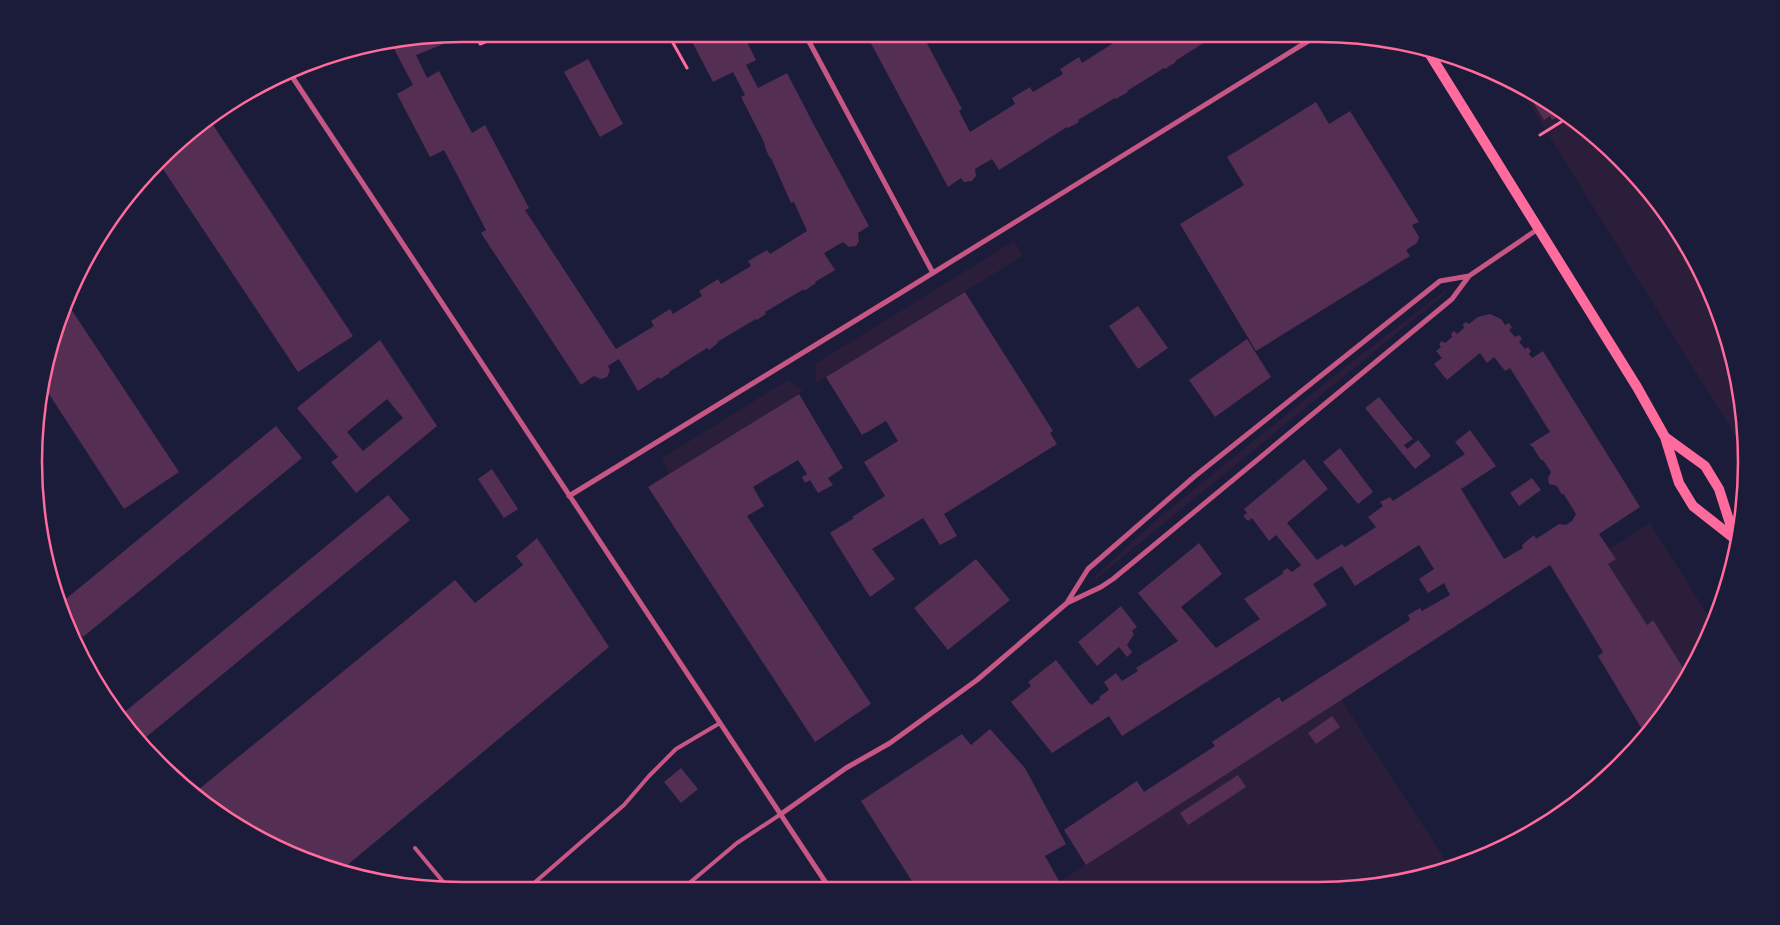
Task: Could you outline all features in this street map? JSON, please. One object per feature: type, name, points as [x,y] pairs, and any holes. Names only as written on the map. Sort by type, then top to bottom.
[{"type":"main road","points":[[1433,59],[1637,387],[1665,437],[1679,483],[1693,506],[1731,536]]},
{"type":"main road","points":[[1665,437],[1705,466],[1719,489],[1732,528]]},
{"type":"street","points":[[809,42],[933,273]]},
{"type":"street","points":[[569,496],[1307,42]]},
{"type":"street","points":[[293,78],[825,882]]},
{"type":"street","points":[[781,814],[846,768],[890,743],[977,680],[1067,603],[1101,587],[1112,579],[1452,299],[1469,276],[1538,229]]},
{"type":"street","points":[[1067,603],[1088,569],[1195,476],[1440,281],[1469,276]]},
{"type":"lane","points":[[535,882],[624,805],[676,749],[720,723]]},
{"type":"lane","points":[[691,882],[737,844],[781,814]]},
{"type":"lane","points":[[415,848],[443,882]]},
{"type":"path","points":[[480,44],[485,42]]},
{"type":"path","points":[[672,42],[687,68]]},
{"type":"path","points":[[1540,135],[1562,121]]},
{"type":"shaded area","points":[[1525,98],[1551,113],[1594,147],[1633,186],[1667,229],[1694,277],[1715,327],[1729,381],[1737,439]]},
{"type":"shaded area","points":[[1014,241],[1023,256],[816,383],[815,364]]},
{"type":"shaded area","points":[[1446,290],[1446,293],[1096,579],[1096,576],[1156,520],[1345,367]]},
{"type":"shaded area","points":[[788,380],[803,391],[669,474],[662,458]]},
{"type":"shaded area","points":[[1650,523],[1709,616],[1683,668],[1653,620],[1647,625],[1608,564],[1616,559],[1609,549]]},
{"type":"shaded area","points":[[1341,699],[1447,862],[1399,874],[1345,882],[1059,882]]},
{"type":"building","points":[[692,42],[747,42],[756,60],[746,65],[758,88],[787,73],[869,226],[858,233],[859,241],[856,246],[849,247],[843,242],[824,253],[835,270],[660,379],[659,377],[638,391],[619,359],[608,366],[610,370],[607,377],[601,379],[594,376],[581,385],[481,233],[486,230],[444,150],[430,157],[397,94],[413,85],[394,49],[447,43],[416,55],[427,78],[439,71],[472,133],[485,125],[529,208],[525,210],[616,349],[654,326],[651,321],[670,309],[673,314],[702,296],[699,291],[718,279],[721,284],[751,266],[748,261],[767,250],[770,254],[807,231],[794,202],[791,203],[764,142],[741,97],[745,95],[733,72],[713,82]]},
{"type":"building","points":[[870,42],[926,42],[962,109],[959,111],[970,132],[1015,104],[1012,98],[1030,87],[1033,92],[1063,74],[1060,69],[1079,57],[1082,63],[1112,44],[1111,42],[1205,42],[1128,92],[1078,120],[1079,122],[1067,127],[999,170],[992,159],[975,169],[976,176],[972,181],[964,182],[961,178],[948,187]]},
{"type":"building","points":[[588,59],[623,124],[600,137],[564,72]]},
{"type":"building","points":[[1316,102],[1329,124],[1350,111],[1419,222],[1412,225],[1419,237],[1417,243],[1406,250],[1410,256],[1256,351],[1180,224],[1244,185],[1227,157]]},
{"type":"building","points":[[1533,102],[1557,117],[1552,120],[1550,116],[1544,120]]},
{"type":"building","points":[[213,125],[353,336],[298,372],[163,169]]},
{"type":"building","points":[[965,292],[1053,431],[1050,433],[1057,444],[944,514],[957,536],[940,545],[923,518],[872,549],[895,579],[870,597],[830,533],[885,496],[864,462],[898,441],[886,421],[862,435],[826,377]]},
{"type":"building","points":[[1138,306],[1168,348],[1138,369],[1109,326]]},
{"type":"building","points":[[71,309],[179,472],[124,509],[49,394],[57,354]]},
{"type":"building","points":[[1490,314],[1501,319],[1505,325],[1509,323],[1512,327],[1509,330],[1515,337],[1519,335],[1522,339],[1519,342],[1525,349],[1528,347],[1532,358],[1543,351],[1640,507],[1599,534],[1616,559],[1608,564],[1647,625],[1653,620],[1683,668],[1667,696],[1642,729],[1598,656],[1603,652],[1550,565],[1086,865],[1064,830],[1137,781],[1144,792],[1215,746],[1212,742],[1279,697],[1282,702],[1410,620],[1408,615],[1420,608],[1422,611],[1450,595],[1444,583],[1428,593],[1419,579],[1434,569],[1419,545],[1355,586],[1342,566],[1313,584],[1327,605],[1122,736],[1109,716],[1052,753],[1011,702],[1031,686],[1028,682],[1056,660],[1091,705],[1109,690],[1104,682],[1116,673],[1122,681],[1138,671],[1136,668],[1178,641],[1138,593],[1199,543],[1222,574],[1181,607],[1216,648],[1260,619],[1244,599],[1284,573],[1282,572],[1287,568],[1292,572],[1301,565],[1276,535],[1269,541],[1252,518],[1248,521],[1243,516],[1247,513],[1244,509],[1304,459],[1328,489],[1287,523],[1317,560],[1342,544],[1345,547],[1376,527],[1368,517],[1383,506],[1380,502],[1390,497],[1393,501],[1465,454],[1455,442],[1470,430],[1496,466],[1461,489],[1504,559],[1523,548],[1522,545],[1534,535],[1536,539],[1559,524],[1566,525],[1572,521],[1576,514],[1557,486],[1549,484],[1548,478],[1551,472],[1532,446],[1529,445],[1550,432],[1510,368],[1505,371],[1494,357],[1487,363],[1480,353],[1447,380],[1434,364],[1442,358],[1436,351],[1441,347],[1439,344],[1442,341],[1445,343],[1452,337],[1451,334],[1454,331],[1457,334],[1464,328],[1463,324],[1466,322],[1469,324],[1478,317]]},
{"type":"building","points":[[1247,339],[1271,377],[1215,417],[1189,380]]},
{"type":"building","points":[[380,340],[437,426],[356,493],[331,462],[338,457],[297,408]],"holes":[[[387,399],[403,418],[363,451],[347,432]]]},
{"type":"building","points":[[799,394],[843,468],[828,478],[833,485],[818,493],[810,480],[805,483],[802,477],[807,474],[798,460],[753,487],[764,506],[747,516],[871,704],[815,742],[648,487]]},
{"type":"building","points":[[1379,397],[1413,439],[1404,445],[1407,449],[1418,440],[1431,456],[1415,469],[1365,408]]},
{"type":"building","points":[[276,426],[302,458],[83,637],[74,623],[65,599]]},
{"type":"building","points":[[1340,448],[1373,492],[1358,504],[1323,462]]},
{"type":"building","points":[[492,469],[518,509],[504,518],[478,479]]},
{"type":"building","points":[[1532,478],[1541,490],[1519,506],[1510,493]]},
{"type":"building","points":[[388,495],[410,520],[146,737],[125,712]]},
{"type":"building","points":[[537,538],[609,647],[346,866],[302,851],[277,839],[229,812],[199,789],[455,580],[475,603],[523,565],[516,556]]},
{"type":"building","points":[[976,559],[1010,600],[948,650],[914,608]]},
{"type":"building","points":[[1121,606],[1137,627],[1132,631],[1134,634],[1127,645],[1132,652],[1127,657],[1119,647],[1097,666],[1078,642]]},
{"type":"building","points":[[1332,716],[1340,727],[1316,744],[1308,733]]},
{"type":"building","points":[[990,729],[1025,768],[1066,844],[1045,856],[1060,882],[913,882],[861,801],[962,734],[971,745]]},
{"type":"building","points":[[681,768],[698,789],[681,803],[664,782]]},
{"type":"building","points":[[1238,775],[1246,787],[1188,825],[1180,813]]}]
